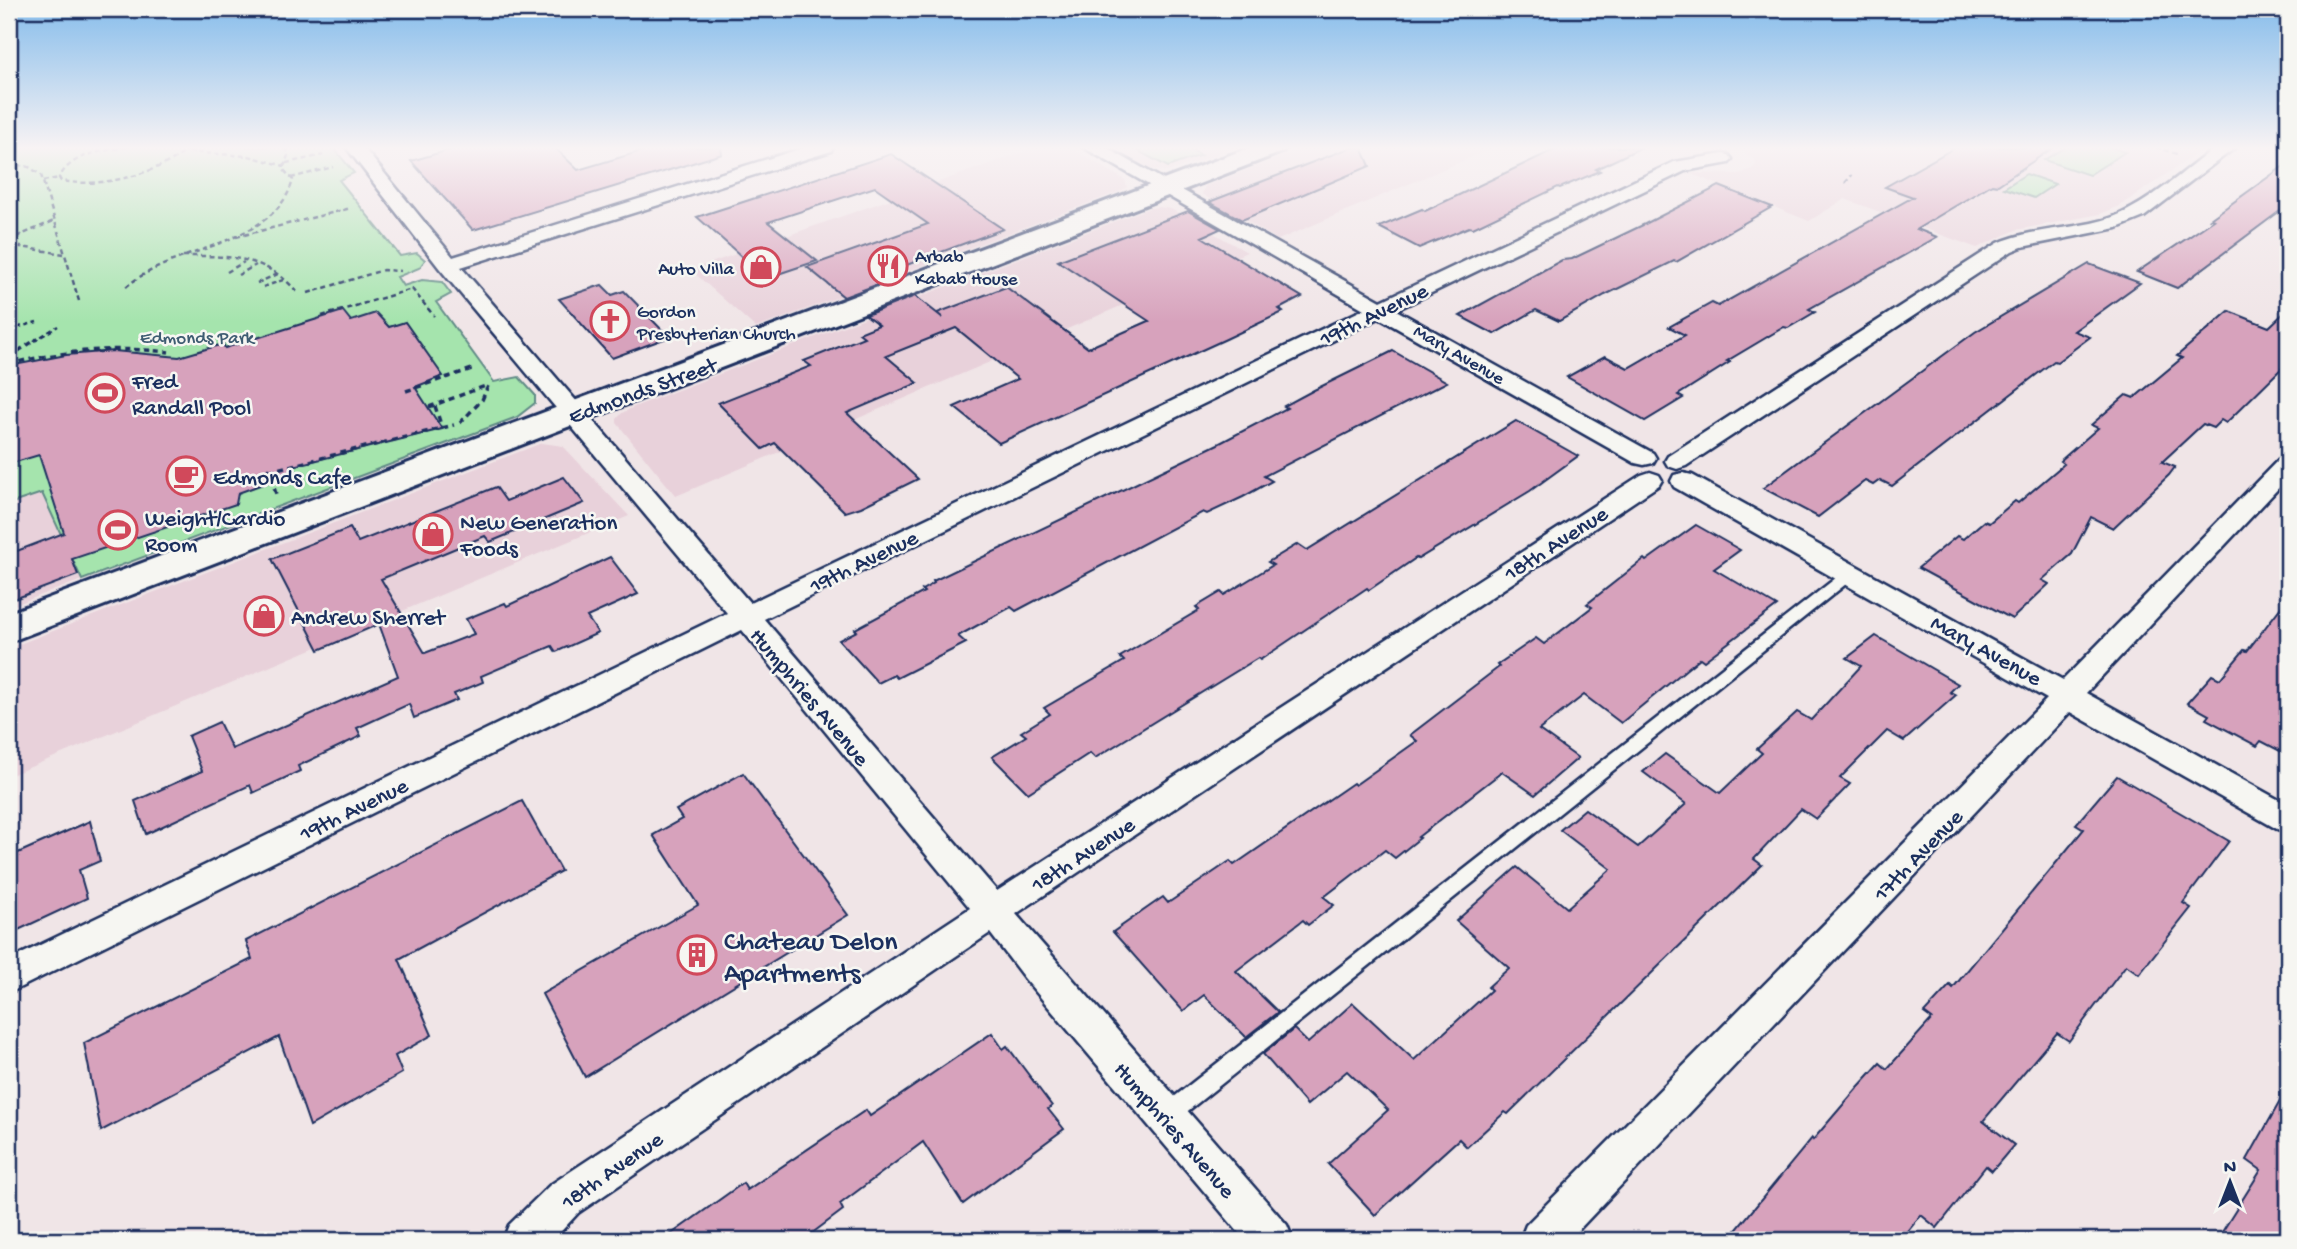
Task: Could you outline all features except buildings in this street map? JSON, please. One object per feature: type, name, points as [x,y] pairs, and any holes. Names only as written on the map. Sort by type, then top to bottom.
[{"type":"street","name":"Humphries Avenue","points":[[404,205],[447,265],[479,299],[994,912],[1038,968],[1272,1240]]},
{"type":"street","points":[[447,265],[638,205]]},
{"type":"street","name":"Edmonds Street","points":[[9,628],[1123,205]]},
{"type":"street","name":"Mary Avenue","points":[[1195,205],[1382,309],[1647,469]]},
{"type":"street","name":"19th Avenue","points":[[9,977],[744,617],[1598,205]]},
{"type":"street","points":[[1647,469],[1656,455],[1680,471],[2005,247],[2016,242],[2117,222],[2148,205]]},
{"type":"street","name":"17th Avenue","points":[[1542,1240],[2044,723],[2067,694],[2288,464]]},
{"type":"street","name":"18th Avenue","points":[[524,1240],[564,1199],[994,912],[1647,469]]},
{"type":"street","name":"Mary Avenue","points":[[1680,471],[1851,573],[2288,820]]},
{"type":"lane","points":[[1166,1116],[1851,573]]},
{"type":"path","points":[[51,205],[79,301]]},
{"type":"path","points":[[227,239],[268,219],[284,205]]},
{"type":"path","points":[[126,287],[144,272],[227,239],[351,208]]},
{"type":"path","points":[[9,240],[56,220]]},
{"type":"path","points":[[9,245],[64,254]]},
{"type":"path","points":[[179,256],[215,256],[257,264],[279,274],[298,293]]},
{"type":"path","points":[[227,272],[244,261]]},
{"type":"path","points":[[238,275],[257,264]]},
{"type":"path","points":[[307,293],[383,270],[401,271]]},
{"type":"path","points":[[257,283],[279,274]]},
{"type":"path","points":[[263,287],[286,279]]},
{"type":"path","points":[[322,316],[412,289],[434,316]]},
{"type":"path","points":[[9,330],[37,322]]},
{"type":"path","points":[[9,357],[58,326]]},
{"type":"path","points":[[9,363],[86,351],[122,349],[169,352]]},
{"type":"path","points":[[406,391],[475,368]]},
{"type":"path","points":[[429,407],[488,385],[482,400],[460,423]]},
{"type":"path","points":[[435,405],[442,428]]},
{"type":"path","points":[[279,502],[268,470],[471,420]]},
{"type":"shaded area","points":[[873,205],[1083,205],[756,328],[691,270]]},
{"type":"shaded area","points":[[1221,205],[1359,205],[1278,240]]},
{"type":"shaded area","points":[[1770,205],[1835,205],[1809,221]]},
{"type":"shaded area","points":[[1862,205],[2121,205],[2100,214],[2016,230],[1977,248]]},
{"type":"shaded area","points":[[1149,208],[1171,209],[1247,252],[676,496],[617,423],[622,413],[634,407]]},
{"type":"shaded area","points":[[542,443],[563,446],[629,516],[9,776],[9,648]]},
{"type":"shaded area","points":[[42,492],[82,580],[9,607],[9,504]]},
{"type":"green space","name":"Edmonds Park","points":[[9,205],[359,205],[400,256],[417,253],[425,260],[419,268],[397,277],[403,286],[422,280],[442,282],[451,294],[436,302],[494,382],[519,377],[535,395],[535,403],[517,417],[82,580],[42,493],[9,504]]},
{"type":"place","name":"Arbab Kabab House","points":[[888,266]]},
{"type":"place","name":"Auto Villa","points":[[761,267]]},
{"type":"place","name":"Gordon Presbyterian Church","points":[[610,321]]},
{"type":"place","name":"Fred Randall Pool","points":[[105,393]]},
{"type":"place","name":"Edmonds Cafe","points":[[186,476]]},
{"type":"place","name":"Weight/Cardio Room","points":[[118,530]]},
{"type":"place","name":"New Generation Foods","points":[[433,534]]},
{"type":"place","name":"Andrew Sherret","points":[[264,616]]},
{"type":"place","name":"Chateau Delon Apartments","points":[[697,955]]}]
